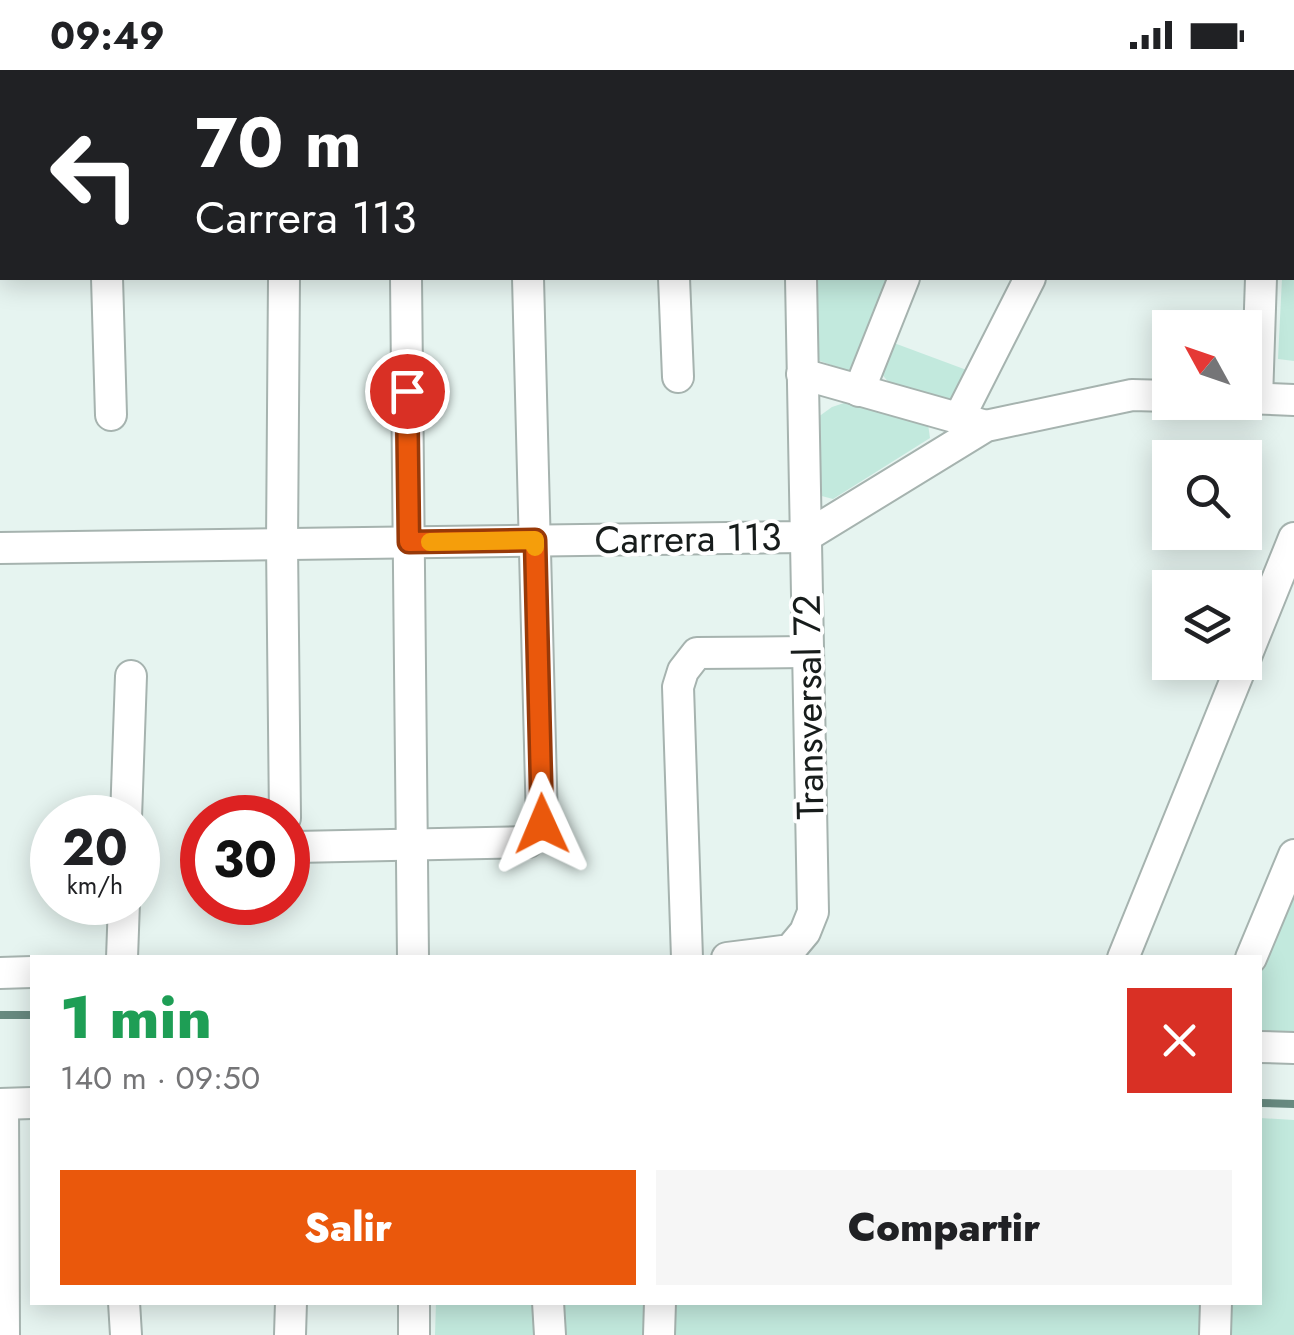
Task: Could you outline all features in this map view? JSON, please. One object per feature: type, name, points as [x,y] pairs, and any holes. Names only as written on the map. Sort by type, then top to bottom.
[{"type":"street","points":[[107,280],[111,415]]},
{"type":"street","points":[[284,280],[285,795]]},
{"type":"street","points":[[406,280],[414,955]]},
{"type":"street","points":[[310,846],[528,842],[542,824],[528,280]]},
{"type":"street","points":[[674,280],[678,377]]},
{"type":"street","name":"Transversal 72","points":[[750,955],[790,950],[806,932],[812,912],[801,280]]},
{"type":"street","points":[[859,391],[903,280]]},
{"type":"street","points":[[972,422],[1029,280]]},
{"type":"street","points":[[1258,310],[1261,280]]},
{"type":"street","name":"Carrera 113","points":[[802,374],[972,422]]},
{"type":"street","name":"Carrera 113","points":[[0,548],[804,536],[972,422],[1132,395],[1152,396]]},
{"type":"street","points":[[1262,399],[1294,400]]},
{"type":"street","points":[[1262,616],[1294,538]]},
{"type":"street","points":[[687,955],[678,687],[683,671],[697,653],[806,652]]},
{"type":"street","points":[[127,795],[131,676]]},
{"type":"street","points":[[1124,955],[1236,680]]},
{"type":"street","points":[[1253,955],[1294,855]]},
{"type":"street","points":[[122,955],[123,925]]},
{"type":"street","points":[[0,973],[30,972]]},
{"type":"street","points":[[1262,1048],[1294,1048]]},
{"type":"street","points":[[4,1335],[12,1104]]},
{"type":"street","points":[[124,1305],[126,1335]]},
{"type":"street","points":[[290,1305],[290,1335]]},
{"type":"street","points":[[414,1305],[414,1335]]},
{"type":"street","points":[[548,1305],[550,1335]]},
{"type":"street","points":[[659,1335],[660,1305]]},
{"type":"street","points":[[1215,1335],[1216,1305]]},
{"type":"green space","points":[[808,280],[893,280],[857,374],[820,361],[808,343]]},
{"type":"green space","points":[[1282,280],[1294,280],[1294,361],[1278,359]]},
{"type":"green space","points":[[894,343],[972,372],[963,402],[889,383],[881,373]]},
{"type":"green space","points":[[853,400],[928,424],[930,438],[833,499],[814,494],[814,420],[832,407]]},
{"type":"green space","points":[[1294,889],[1294,1032],[1262,1031],[1262,965]]},
{"type":"green space","points":[[1262,1118],[1294,1120],[1294,1335],[435,1335],[436,1305],[1262,1305]]},
{"type":"waterway","points":[[0,1015],[30,1015]]},
{"type":"waterway","points":[[1262,1103],[1294,1104]]},
{"type":"slow traffic","points":[[430,542],[535,540],[535,547]]},
{"type":"route","points":[[407,391],[409,542],[535,540],[542,824]]}]
